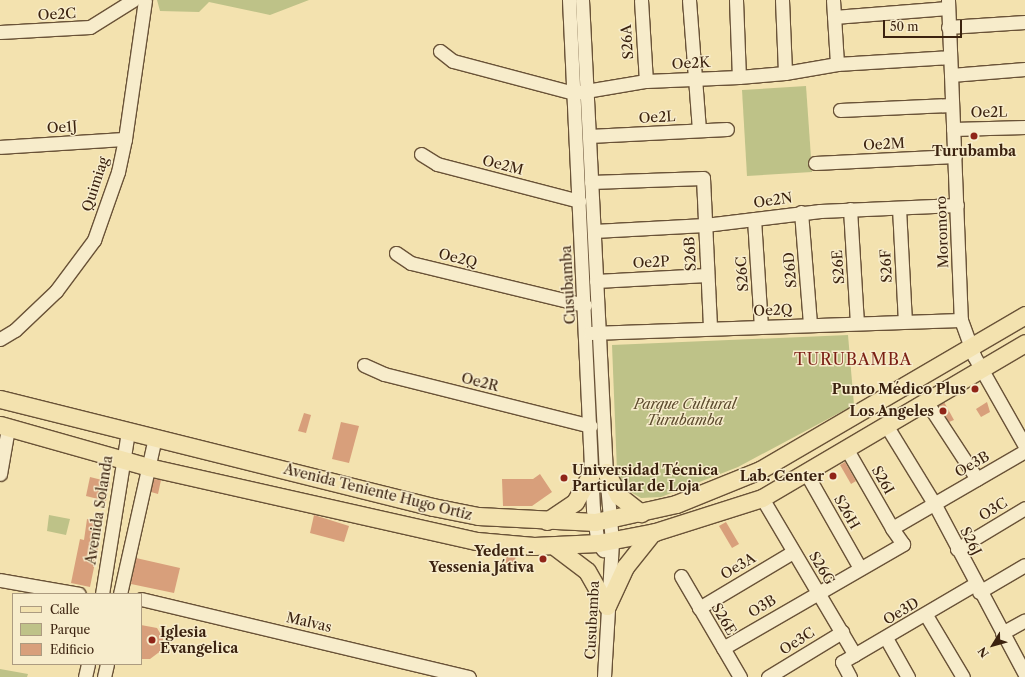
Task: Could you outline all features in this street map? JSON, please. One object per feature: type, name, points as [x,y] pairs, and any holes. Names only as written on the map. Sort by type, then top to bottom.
[{"type":"main road","name":"Avenida Teniente Hugo Ortiz","points":[[0,399],[433,508],[478,516],[547,521],[602,521],[641,513],[696,497],[760,470],[969,346],[1025,315]]},
{"type":"main road","name":"Avenida Teniente Hugo Ortiz","points":[[4,427],[148,467],[477,541],[554,546],[605,542],[652,532],[762,498],[1025,343]]},
{"type":"main road","points":[[547,521],[575,502],[599,472],[619,496],[641,513]]},
{"type":"main road","points":[[608,606],[625,566],[652,532]]},
{"type":"main road","points":[[554,546],[587,571],[608,606]]},
{"type":"street","name":"Oe2C","points":[[0,32],[85,28],[132,0]]},
{"type":"street","name":"Quimiag","points":[[0,340],[15,330],[56,291],[94,240],[118,172],[125,139],[145,0]]},
{"type":"street","name":"Cusubamba","points":[[569,0],[580,91],[589,136],[596,281],[592,332],[591,426],[599,472]]},
{"type":"street","name":"Cusubamba","points":[[582,0],[580,201],[585,305],[592,332],[602,521],[605,542],[611,564],[604,677]]},
{"type":"street","name":"S26A","points":[[640,0],[646,81]]},
{"type":"street","points":[[689,0],[699,130]]},
{"type":"street","points":[[736,0],[739,77]]},
{"type":"street","points":[[782,0],[785,73]]},
{"type":"street","points":[[833,0],[837,64]]},
{"type":"street","points":[[834,17],[948,4]]},
{"type":"street","name":"Moromoro","points":[[948,4],[961,320],[969,346],[980,370],[1025,446]]},
{"type":"street","points":[[948,27],[1025,22]]},
{"type":"street","name":"Oe2K","points":[[440,51],[453,61],[580,91],[646,81],[739,77],[785,73],[837,64],[950,57]]},
{"type":"street","points":[[951,75],[1025,69]]},
{"type":"street","name":"Oe2L","points":[[840,110],[952,105]]},
{"type":"street","name":"Oe2L","points":[[953,129],[1025,127]]},
{"type":"street","name":"Oe2L","points":[[589,136],[727,129]]},
{"type":"street","name":"Oe1J","points":[[0,147],[125,139]]},
{"type":"street","name":"Oe2M","points":[[421,154],[437,164],[580,201]]},
{"type":"street","name":"Oe2M","points":[[815,162],[955,156]]},
{"type":"street","name":"S26B","points":[[591,182],[703,178],[710,328]]},
{"type":"street","name":"Oe2N","points":[[594,231],[705,225],[801,212],[956,205]]},
{"type":"street","name":"S26F","points":[[899,208],[905,322]]},
{"type":"street","name":"S26E","points":[[850,209],[857,323]]},
{"type":"street","name":"S26D","points":[[801,212],[810,325]]},
{"type":"street","name":"S26C","points":[[754,219],[761,326]]},
{"type":"street","name":"Oe2Q","points":[[396,253],[411,263],[585,305]]},
{"type":"street","name":"Oe2P","points":[[596,281],[707,275]]},
{"type":"street","name":"Oe2Q","points":[[592,332],[961,320]]},
{"type":"street","name":"Oe2R","points":[[364,365],[384,374],[591,426]]},
{"type":"street","points":[[926,401],[977,479]]},
{"type":"street","name":"S26J","points":[[886,425],[935,504],[956,549],[1025,674]]},
{"type":"street","points":[[0,474],[4,427]]},
{"type":"street","name":"Avenida Solanda","points":[[102,593],[122,460],[128,431]]},
{"type":"street","points":[[120,593],[155,438]]},
{"type":"street","name":"S26I","points":[[846,448],[892,528],[903,544],[860,568]]},
{"type":"street","name":"Oe3B","points":[[892,528],[1025,451]]},
{"type":"street","name":"S26H","points":[[806,473],[860,568]]},
{"type":"street","name":"S26G","points":[[762,498],[855,655]]},
{"type":"street","name":"O3C","points":[[956,549],[1025,508]]},
{"type":"street","name":"Oe3A","points":[[699,608],[793,552]]},
{"type":"street","name":"Oe3D","points":[[850,677],[842,662],[926,615],[1025,565]]},
{"type":"street","name":"O3B","points":[[723,648],[860,568]]},
{"type":"street","name":"S26E","points":[[681,576],[740,677]]},
{"type":"street","points":[[0,580],[73,593]]},
{"type":"street","name":"Malvas","points":[[142,599],[469,677]]},
{"type":"street","points":[[926,615],[963,677]]},
{"type":"street","points":[[1002,633],[1025,620]]},
{"type":"street","name":"Oe3C","points":[[768,677],[788,672],[842,632]]},
{"type":"street","points":[[886,638],[908,677]]},
{"type":"street","points":[[85,677],[88,665]]},
{"type":"street","points":[[104,677],[107,665]]},
{"type":"green space","points":[[157,0],[309,0],[270,15],[209,2],[199,12],[160,11]]},
{"type":"green space","points":[[806,86],[812,172],[747,176],[742,90]]},
{"type":"green space","name":"Parque Cultural Turubamba","points":[[848,335],[854,405],[738,467],[661,497],[641,498],[622,487],[617,471],[612,345]]},
{"type":"green space","points":[[49,515],[70,519],[66,535],[47,531]]},
{"type":"green space","points":[[0,669],[28,674],[27,677],[0,677]]},
{"type":"building","points":[[944,402],[954,420],[949,422],[939,406]]},
{"type":"building","points":[[987,402],[990,412],[981,417],[976,409]]},
{"type":"building","points":[[304,413],[311,415],[306,433],[298,431]]},
{"type":"building","points":[[341,422],[359,426],[349,463],[332,459]]},
{"type":"building","points":[[845,462],[856,481],[851,484],[840,465]]},
{"type":"building","points":[[540,474],[552,492],[532,506],[503,506],[502,479],[533,479]]},
{"type":"building","points":[[90,477],[110,482],[106,501],[86,496]]},
{"type":"building","points":[[154,479],[161,480],[158,494],[151,492]]},
{"type":"building","points":[[314,515],[349,526],[344,542],[310,533]]},
{"type":"building","points":[[87,519],[96,521],[92,541],[99,543],[90,587],[71,583],[80,539],[84,540]]},
{"type":"building","points":[[726,522],[739,544],[732,548],[719,526]]},
{"type":"building","points":[[507,554],[516,554],[514,569],[505,567]]},
{"type":"building","points":[[136,558],[180,568],[174,593],[131,584]]},
{"type":"building","name":"Iglesia Evangelica","points":[[142,625],[157,628],[163,638],[162,650],[150,659],[142,659]]},
{"type":"place","name":"Turubamba","points":[[974,136]]},
{"type":"place","name":"Punto Médico Plus","points":[[975,389]]},
{"type":"place","name":"Los Angeles","points":[[943,411]]},
{"type":"place","name":"Lab. Center","points":[[833,476]]},
{"type":"place","name":"Universidad Técnica Particular de Loja","points":[[564,478]]},
{"type":"place","name":"Yedent - Yessenia Játiva","points":[[543,559]]},
{"type":"place","name":"Iglesia Evangelica","points":[[152,640]]},
{"type":"district","name":"TURUBAMBA","points":[[853,359]]}]
